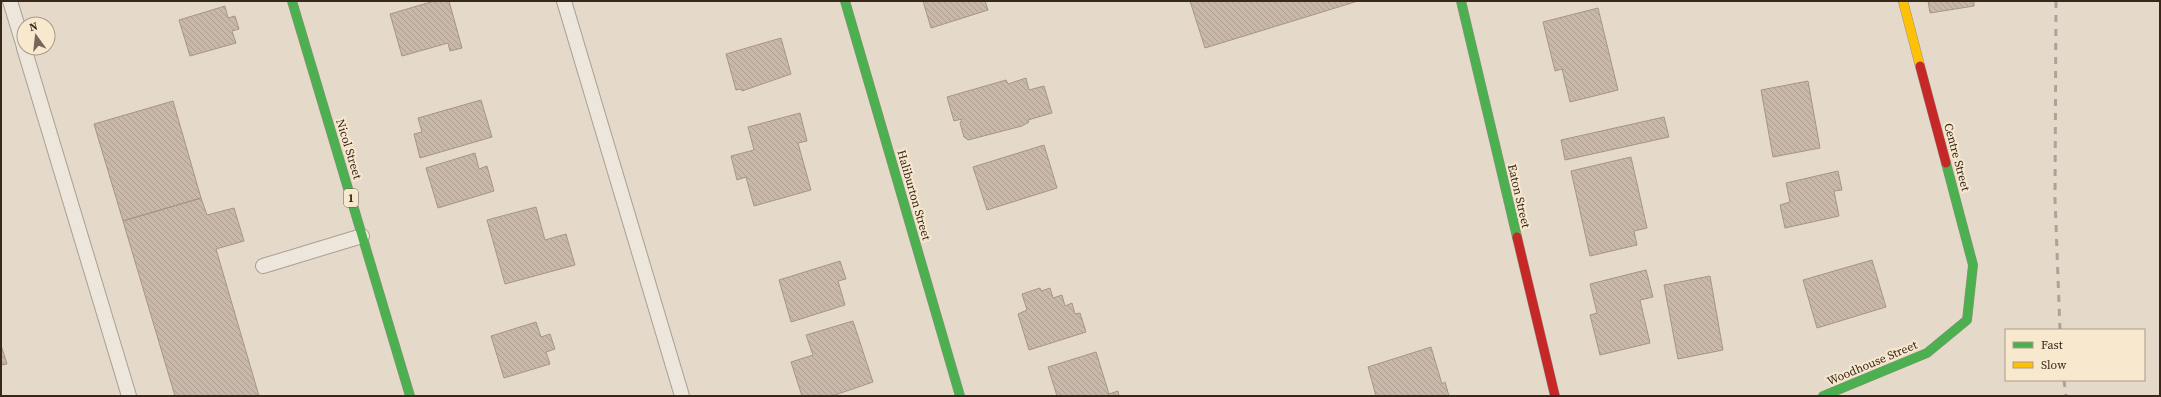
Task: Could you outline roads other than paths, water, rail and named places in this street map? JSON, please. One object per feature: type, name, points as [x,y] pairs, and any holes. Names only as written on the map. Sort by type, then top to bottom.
[{"type":"main road","name":"Nicol Street","points":[[292,1],[410,396]]},
{"type":"main road","name":"Haliburton Street","points":[[845,1],[960,396]]},
{"type":"main road","name":"Eaton Street","points":[[1461,1],[1554,396]]},
{"type":"main road","name":"Centre Street","points":[[1903,1],[1973,265],[1967,320]]},
{"type":"main road","name":"Woodhouse Street","points":[[1823,396],[1927,353],[1967,320]]},
{"type":"lane","points":[[10,1],[16,21]]},
{"type":"lane","points":[[564,1],[682,396]]},
{"type":"lane","points":[[27,56],[130,396]]},
{"type":"lane","points":[[263,266],[362,236]]},
{"type":"railway","points":[[2056,1],[2055,199],[2060,329]]},
{"type":"railway","points":[[2064,381],[2066,396]]}]
